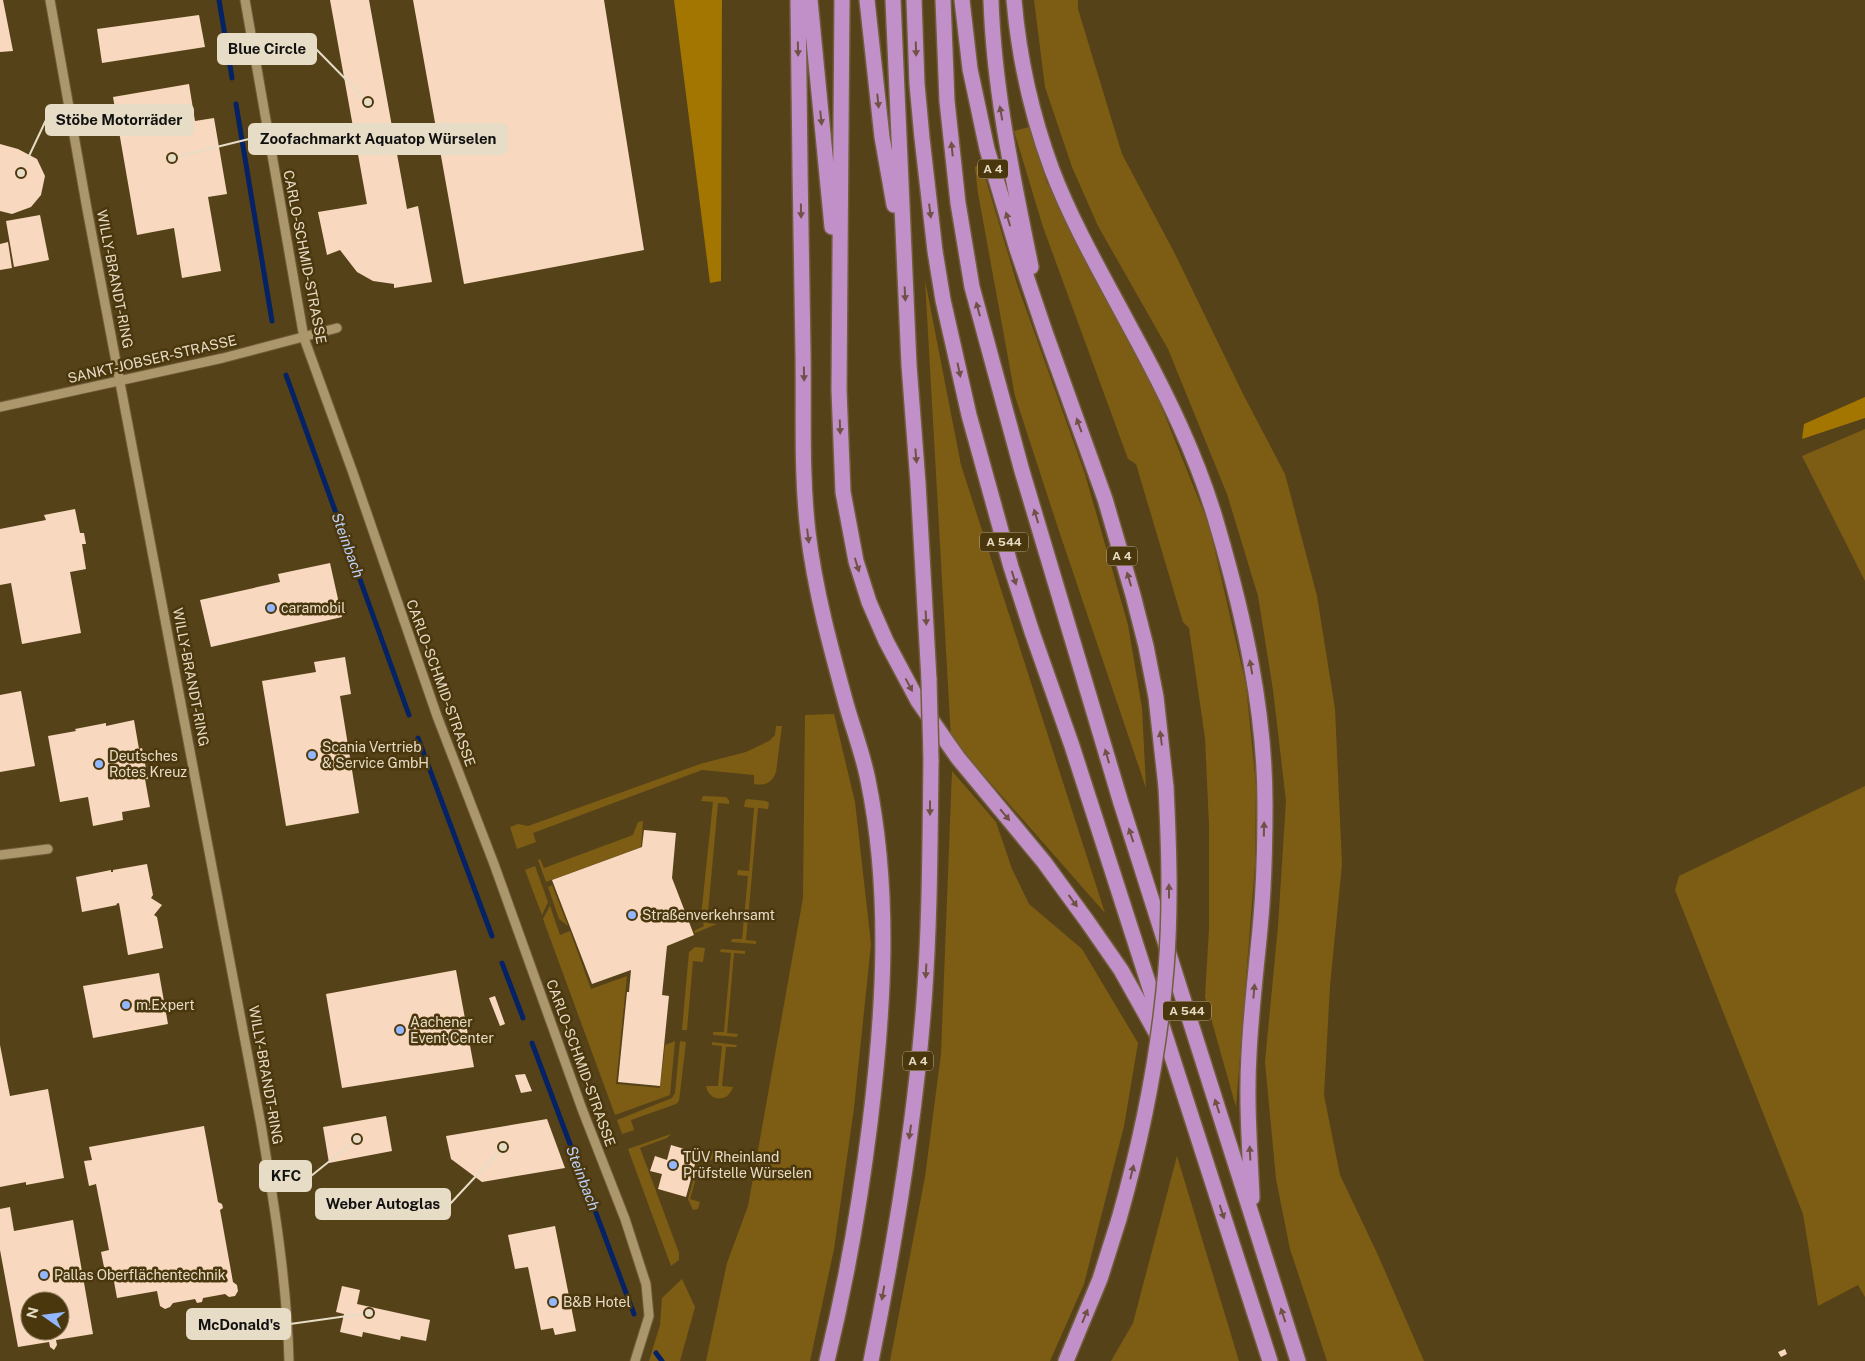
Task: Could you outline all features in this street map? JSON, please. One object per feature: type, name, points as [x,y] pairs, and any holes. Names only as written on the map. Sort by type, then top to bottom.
[{"type":"highway","points":[[798,0],[804,476],[808,530],[816,585],[825,626],[868,779],[883,902],[882,1006],[876,1078],[865,1161],[848,1263],[827,1361]]},
{"type":"highway","points":[[810,0],[840,308]]},
{"type":"highway","points":[[842,0],[839,390],[842,466],[847,521],[856,561],[869,602],[886,642],[918,701],[958,758],[1044,862],[1121,970],[1175,1066]]},
{"type":"highway","points":[[867,0],[882,137],[890,188],[903,245]]},
{"type":"highway","name":"A 4","points":[[871,1361],[903,1182],[924,1002],[929,906],[931,760],[929,680],[903,245],[893,0]]},
{"type":"highway","name":"A 544","points":[[914,0],[917,84],[935,251],[943,300],[969,415],[1011,566],[1072,746],[1270,1361]]},
{"type":"highway","name":"A 544","points":[[943,0],[948,101],[956,185],[972,287],[1022,471],[1121,803],[1298,1361]]},
{"type":"highway","name":"A 4","points":[[962,0],[970,69],[987,149],[1017,249],[1105,499],[1133,595],[1156,697],[1166,787],[1169,904],[1162,1003],[1146,1110],[1119,1220],[1100,1279],[1066,1361]]},
{"type":"highway","points":[[991,0],[992,34],[999,101],[1045,332]]},
{"type":"highway","points":[[1014,0],[1024,72],[1038,128],[1052,170],[1080,232],[1163,390],[1192,454],[1217,524],[1239,605],[1251,665],[1258,708],[1265,802],[1263,889],[1248,1081],[1253,1219]]},
{"type":"street","name":"WILLY-BRANDT-RING","points":[[50,0],[81,174],[261,1125],[277,1220],[288,1320],[290,1361]]},
{"type":"street","name":"CARLO-SCHMID-STRASSE","points":[[245,0],[304,338],[437,716],[494,864],[582,1109],[625,1219],[646,1284],[649,1316],[635,1361]]},
{"type":"street","name":"SANKT-JOBSER-STRASSE","points":[[0,407],[214,360],[337,328]]},
{"type":"street","points":[[0,855],[48,850]]},
{"type":"shaded area","points":[[674,0],[722,0],[721,281],[710,283]]},
{"type":"shaded area","points":[[1034,0],[1078,0],[1078,9],[1122,154],[1175,254],[1243,394],[1285,474],[1317,596],[1335,709],[1342,864],[1330,986],[1324,1095],[1340,1175],[1377,1253],[1424,1361],[1327,1361],[1290,1249],[1276,1179],[1265,1062],[1278,926],[1286,801],[1273,690],[1258,596],[1227,494],[1168,349],[1098,226],[1072,167],[1045,87]]},
{"type":"shaded area","points":[[1029,127],[1047,183],[1151,381],[1209,525],[1246,685],[1256,786],[1255,864],[1236,1107],[1205,997],[1209,929],[1209,825],[1205,738],[1189,628],[1183,622],[1136,464],[1128,459],[1043,227],[1014,131]]},
{"type":"shaded area","points":[[981,163],[1017,284],[1085,474],[1128,625],[1142,708],[1146,788],[1015,396],[978,193],[975,167]]},
{"type":"shaded area","points":[[925,280],[961,465],[1105,913],[951,738]]},
{"type":"shaded area","points":[[1865,397],[1865,418],[1802,439],[1804,424]]},
{"type":"shaded area","points":[[1865,429],[1865,581],[1802,456]]},
{"type":"shaded area","points":[[834,714],[855,802],[871,944],[854,1108],[834,1249],[810,1361],[706,1361],[727,1263],[748,1206],[803,898],[805,715]]},
{"type":"shaded area","points":[[776,726],[782,726],[776,772],[768,783],[762,785],[754,784],[754,775],[702,770],[533,833],[536,842],[517,849],[510,827],[518,824],[528,826],[700,764],[746,752],[769,741],[775,735]]},
{"type":"shaded area","points":[[952,771],[996,822],[1012,869],[1029,904],[1082,949],[1138,1043],[1124,1126],[1084,1284],[1050,1361],[890,1361],[925,1177],[941,1054]]},
{"type":"shaded area","points":[[1865,786],[1865,1297],[1858,1285],[1818,1306],[1803,1214],[1675,890],[1679,876]]},
{"type":"shaded area","points":[[703,796],[726,797],[729,800],[729,804],[718,803],[707,923],[717,924],[695,933],[694,931],[704,926],[701,916],[713,802],[701,801]]},
{"type":"shaded area","points":[[747,799],[769,803],[768,809],[758,808],[746,940],[756,941],[756,944],[731,942],[732,939],[742,939],[748,876],[737,875],[738,870],[749,871],[754,808],[744,807]]},
{"type":"shaded area","points":[[643,821],[641,847],[546,882],[538,860],[540,859],[544,868],[633,835],[638,822]]},
{"type":"shaded area","points":[[535,866],[548,902],[542,915],[525,870]]},
{"type":"shaded area","points":[[552,885],[568,926],[559,919],[548,887]]},
{"type":"shaded area","points":[[550,906],[560,935],[570,931],[591,989],[627,976],[616,1084],[660,1088],[665,1045],[675,1041],[670,1095],[615,1115],[543,919]]},
{"type":"shaded area","points":[[695,947],[705,948],[703,962],[693,961],[687,1030],[682,1030],[689,952]]},
{"type":"shaded area","points":[[721,949],[745,951],[745,954],[734,953],[727,1033],[738,1034],[737,1037],[713,1035],[713,1032],[724,1032],[731,953],[720,952]]},
{"type":"shaded area","points":[[680,1041],[686,1042],[679,1101],[676,1104],[631,1120],[634,1130],[622,1134],[617,1120],[672,1098],[675,1093]]},
{"type":"shaded area","points":[[712,1042],[737,1045],[736,1047],[726,1047],[722,1086],[733,1087],[731,1092],[723,1098],[715,1098],[706,1086],[718,1086],[722,1046],[712,1045]]},
{"type":"shaded area","points":[[671,1134],[667,1138],[640,1148],[679,1253],[679,1260],[671,1266],[628,1149]]},
{"type":"shaded area","points":[[709,1149],[714,1152],[712,1160],[702,1157],[690,1199],[700,1202],[698,1209],[693,1210],[688,1199],[700,1156]]},
{"type":"shaded area","points":[[1177,1156],[1239,1361],[1111,1361],[1133,1323]]},
{"type":"shaded area","points":[[682,1279],[695,1307],[680,1361],[649,1361],[660,1325],[662,1298]]},
{"type":"building","points":[[0,0],[3,0],[13,51],[0,52]]},
{"type":"building","points":[[330,0],[369,0],[407,209],[418,206],[432,282],[394,288],[394,284],[373,281],[357,272],[340,250],[327,255],[318,212],[367,204]]},
{"type":"building","points":[[413,0],[604,0],[644,250],[464,284]]},
{"type":"building","points":[[199,15],[205,47],[102,63],[97,29]]},
{"type":"building","points":[[189,84],[195,121],[214,118],[227,194],[208,197],[221,271],[182,278],[174,228],[137,235],[113,97]]},
{"type":"building","points":[[0,144],[18,149],[37,159],[45,176],[41,195],[31,207],[12,214],[0,211]]},
{"type":"building","points":[[40,215],[49,260],[14,267],[6,221]]},
{"type":"building","points":[[8,242],[12,268],[0,270],[0,244]]},
{"type":"building","points":[[75,509],[80,533],[84,533],[86,544],[82,544],[86,569],[70,572],[81,633],[22,644],[11,583],[0,585],[0,529],[46,520],[44,515]]},
{"type":"building","name":"caramobil","points":[[330,563],[342,617],[211,647],[200,600],[280,582],[278,574]]},
{"type":"building","name":"Scania Vertrieb & Service GmbH","points":[[345,657],[351,694],[340,696],[359,813],[286,826],[262,681],[316,672],[314,662]]},
{"type":"building","points":[[21,691],[35,766],[0,772],[0,695]]},
{"type":"building","name":"Deutsches Rotes Kreuz","points":[[134,720],[139,749],[142,748],[148,779],[145,779],[150,807],[122,812],[123,820],[93,826],[88,797],[60,802],[48,736],[106,723],[106,726]]},
{"type":"building","points":[[644,830],[676,833],[672,878],[694,935],[667,946],[662,995],[669,996],[660,1086],[618,1082],[631,970],[592,984],[552,880],[642,847]]},
{"type":"building","points":[[147,864],[153,895],[151,898],[162,905],[154,915],[157,917],[163,948],[128,955],[119,903],[82,912],[76,877],[111,870],[113,872],[113,870]]},
{"type":"building","name":"Aachener Event Center","points":[[456,970],[474,1067],[342,1088],[326,994]]},
{"type":"building","name":"m.Expert","points":[[159,973],[168,1024],[93,1038],[83,986]]},
{"type":"building","points":[[495,996],[505,1024],[500,1026],[489,998]]},
{"type":"building","points":[[0,1045],[10,1096],[48,1089],[64,1178],[26,1185],[26,1182],[0,1187]]},
{"type":"building","points":[[525,1074],[532,1091],[521,1093],[515,1075]]},
{"type":"building","points":[[386,1116],[392,1151],[329,1163],[323,1127]]},
{"type":"building","points":[[547,1119],[565,1168],[482,1182],[451,1159],[446,1136]]},
{"type":"building","points":[[204,1126],[218,1202],[222,1204],[223,1208],[220,1210],[233,1282],[237,1285],[238,1291],[235,1296],[229,1297],[225,1294],[203,1298],[202,1302],[197,1303],[195,1299],[173,1303],[165,1309],[160,1306],[157,1291],[117,1298],[113,1276],[106,1277],[101,1252],[109,1250],[96,1184],[89,1186],[84,1161],[92,1160],[89,1147]]},
{"type":"building","name":"TÜV Rheinland Prüfstelle Würselen","points":[[671,1145],[698,1153],[686,1197],[658,1189],[662,1174],[650,1171],[655,1156],[667,1160]]},
{"type":"building","name":"Pallas Oberflächentechnik","points":[[10,1207],[14,1231],[73,1220],[93,1334],[70,1338],[70,1291],[20,1291],[20,1341],[56,1341],[57,1345],[54,1350],[50,1347],[49,1342],[18,1347],[0,1250],[0,1209]]},
{"type":"building","name":"B&B Hotel","points":[[555,1226],[576,1331],[555,1335],[553,1328],[541,1330],[528,1267],[515,1269],[508,1235]]},
{"type":"building","points":[[342,1286],[360,1290],[357,1304],[430,1320],[426,1341],[401,1336],[400,1340],[363,1332],[362,1337],[340,1332],[344,1314],[336,1312]]},
{"type":"building","points":[[1785,1349],[1787,1354],[1781,1357],[1778,1352]]},
{"type":"waterway","name":"Steinbach","points":[[219,0],[232,78]]},
{"type":"waterway","name":"Steinbach","points":[[236,104],[272,321]]},
{"type":"waterway","name":"Steinbach","points":[[286,375],[409,715]]},
{"type":"waterway","name":"Steinbach","points":[[418,738],[492,936]]},
{"type":"waterway","name":"Steinbach","points":[[502,963],[523,1018]]},
{"type":"waterway","name":"Steinbach","points":[[532,1043],[634,1314]]},
{"type":"waterway","name":"Steinbach","points":[[656,1353],[662,1361]]},
{"type":"place","name":"Blue Circle","points":[[368,102]]},
{"type":"place","name":"Zoofachmarkt Aquatop Würselen","points":[[172,158]]},
{"type":"place","name":"Stöbe Motorräder","points":[[21,173]]},
{"type":"place","name":"caramobil","points":[[271,608]]},
{"type":"place","name":"Scania Vertrieb & Service GmbH","points":[[312,755]]},
{"type":"place","name":"Deutsches Rotes Kreuz","points":[[99,764]]},
{"type":"place","name":"Straßenverkehrsamt","points":[[632,915]]},
{"type":"place","name":"m.Expert","points":[[126,1005]]},
{"type":"place","name":"Aachener Event Center","points":[[400,1030]]},
{"type":"place","name":"KFC","points":[[357,1139]]},
{"type":"place","name":"Weber Autoglas","points":[[503,1147]]},
{"type":"place","name":"TÜV Rheinland Prüfstelle Würselen","points":[[673,1165]]},
{"type":"place","name":"Pallas Oberflächentechnik","points":[[44,1275]]},
{"type":"place","name":"B&B Hotel","points":[[553,1302]]},
{"type":"place","name":"McDonald's","points":[[369,1313]]}]
